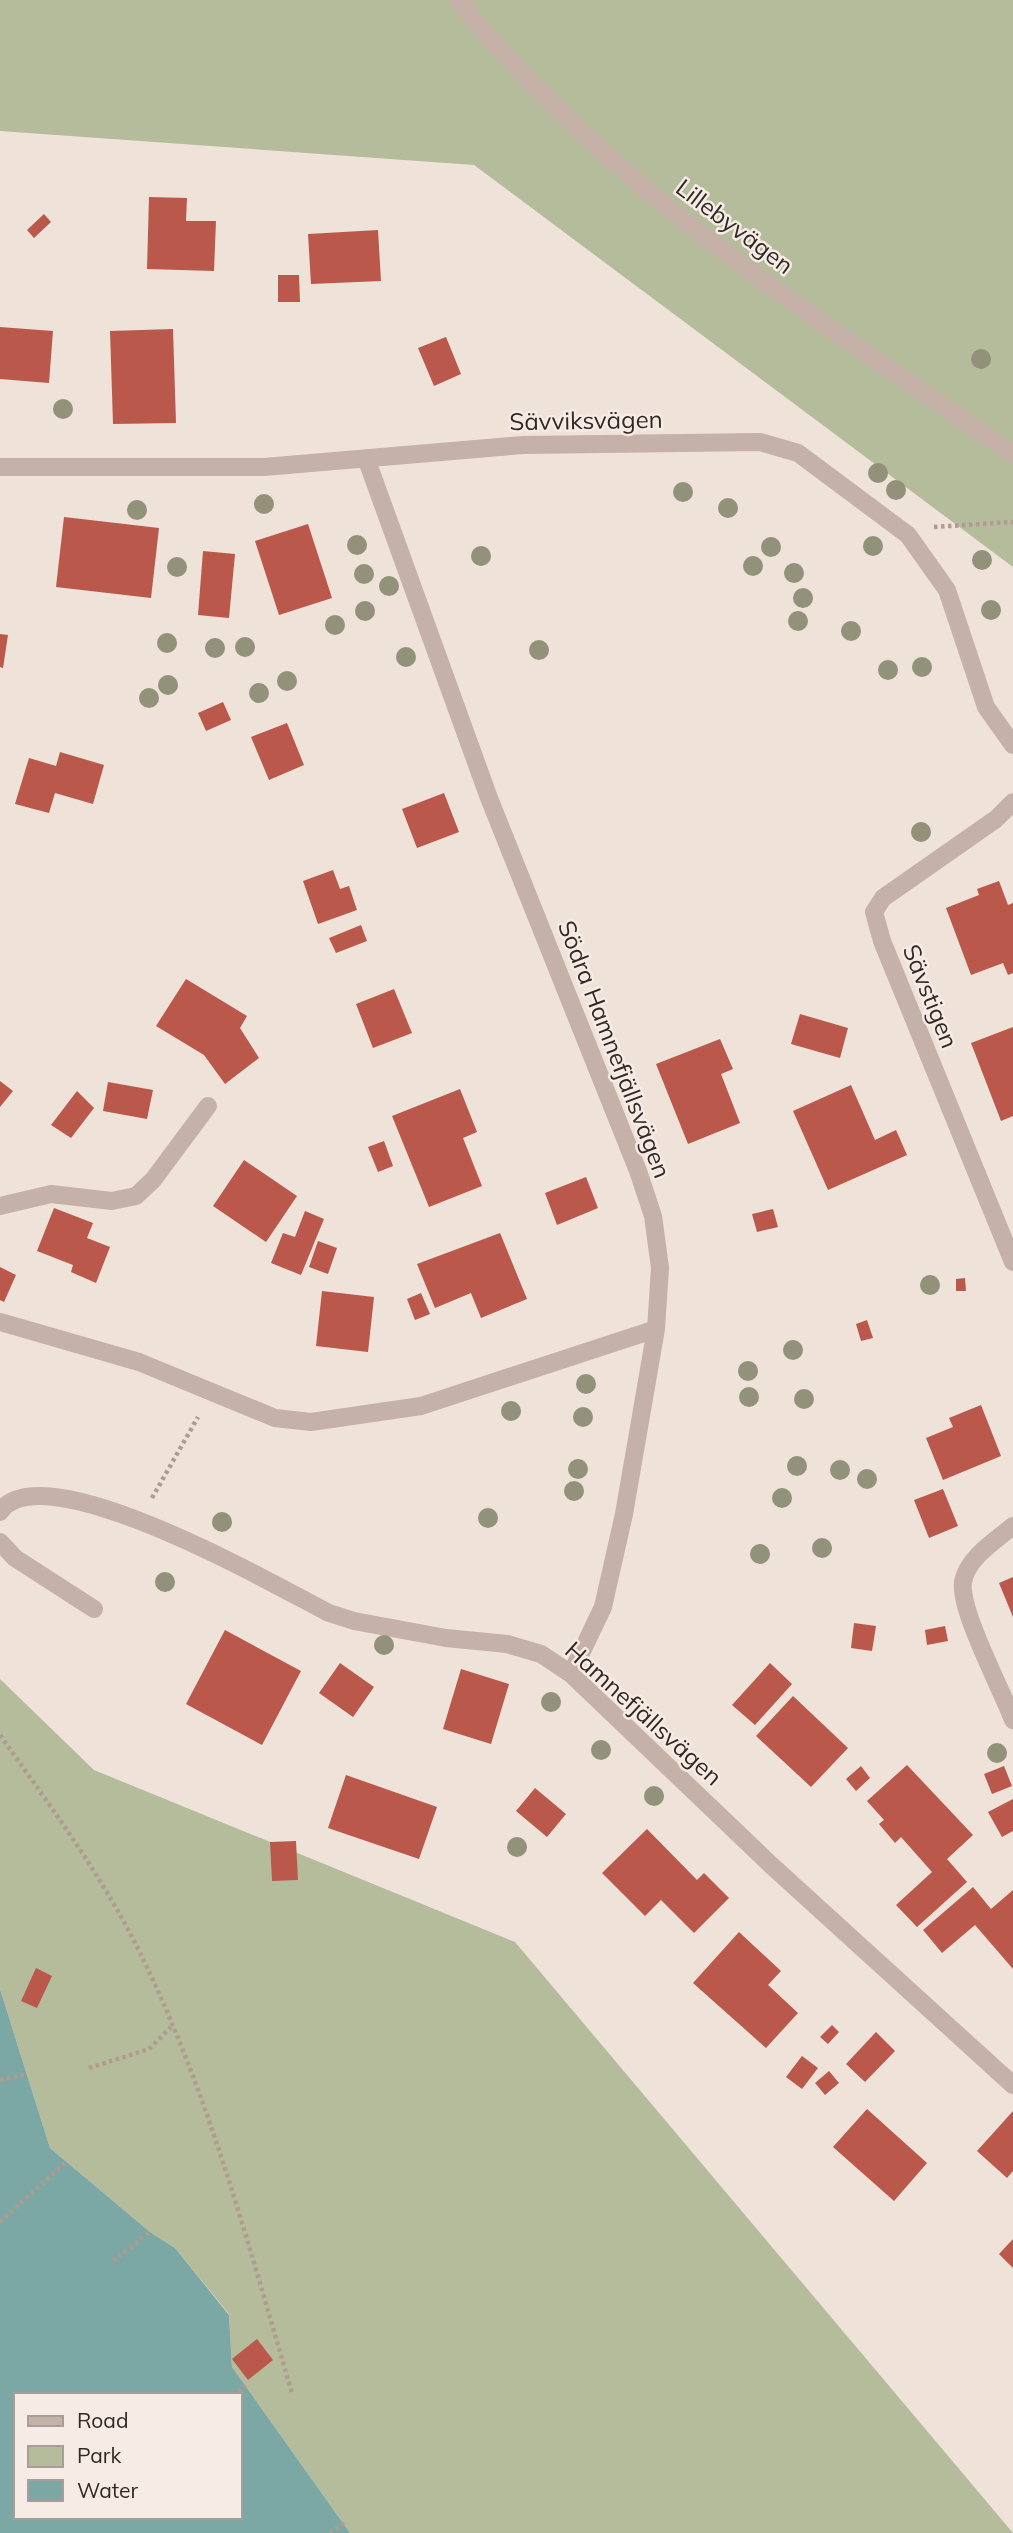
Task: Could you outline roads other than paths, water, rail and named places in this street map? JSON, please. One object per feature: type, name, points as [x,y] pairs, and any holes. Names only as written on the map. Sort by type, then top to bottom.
[{"type":"street","name":"Lillebyvägen","points":[[459,0],[512,61],[625,174],[765,281],[1013,454]]},
{"type":"street","name":"Sävviksvägen","points":[[0,467],[264,467],[523,444],[760,442],[798,453],[908,535],[947,590],[986,707],[1013,745]]},
{"type":"street","name":"Södra Hamnefjällsvägen","points":[[366,458],[489,798],[638,1171],[653,1216],[660,1268],[656,1329],[624,1514],[603,1607],[570,1674]]},
{"type":"street","name":"Sävstigen","points":[[1013,802],[996,819],[883,898],[874,912],[882,941],[1013,1262]]},
{"type":"street","points":[[0,1206],[51,1194],[112,1200],[136,1196],[153,1180],[208,1106]]},
{"type":"street","points":[[0,1322],[139,1362],[275,1418],[311,1422],[421,1406],[656,1329]]},
{"type":"street","name":"Hamnefjällsvägen","points":[[0,1512],[4,1507],[29,1497],[61,1496],[140,1518],[329,1613],[354,1621],[446,1638],[507,1644],[541,1654],[570,1674],[771,1865],[1013,2085]]},
{"type":"street","points":[[1013,1526],[976,1558],[963,1582],[968,1612],[1013,1720]]},
{"type":"street","points":[[0,1542],[15,1558],[94,1609]]},
{"type":"water","points":[[0,1989],[50,2148],[150,2232],[175,2248],[229,2315],[232,2367],[350,2533],[0,2533]]}]
